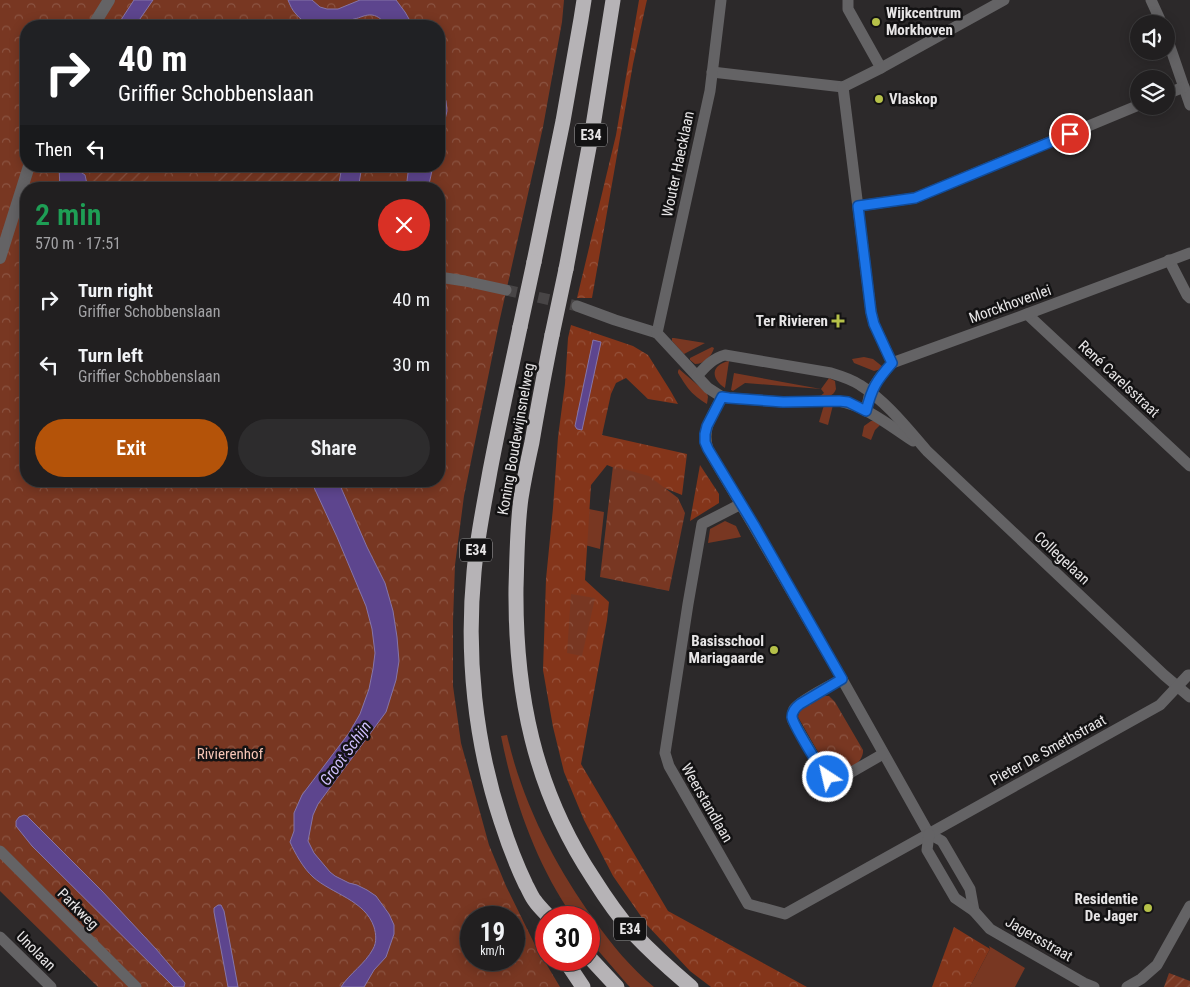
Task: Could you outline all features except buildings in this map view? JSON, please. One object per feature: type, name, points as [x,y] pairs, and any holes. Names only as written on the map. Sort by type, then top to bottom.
[{"type":"highway","name":"Koning Boudewijnsnelweg","points":[[539,906],[534,900],[511,850],[495,804],[488,776],[476,711],[471,638],[472,596],[479,528],[564,112],[584,0]]},
{"type":"highway","name":"Koning Boudewijnsnelweg","points":[[613,0],[593,126],[521,498],[517,538],[516,623],[526,716],[535,754],[564,829],[606,899],[632,931],[656,956],[691,987]]},
{"type":"highway","points":[[534,900],[537,906]]},
{"type":"highway","points":[[600,969],[617,987]]},
{"type":"highway","points":[[572,971],[583,987]]},
{"type":"street","points":[[97,20],[109,0]]},
{"type":"street","name":"Wouter Haecklaan","points":[[657,333],[710,91],[721,0]]},
{"type":"street","points":[[848,0],[848,9],[880,68]]},
{"type":"street","points":[[712,72],[843,87],[1004,0]]},
{"type":"street","points":[[1151,0],[1158,15]]},
{"type":"street","points":[[1175,60],[1190,104]]},
{"type":"street","points":[[1175,90],[1184,86]]},
{"type":"street","points":[[843,87],[871,312],[874,324],[892,363],[870,392],[866,411]]},
{"type":"street","points":[[858,206],[915,198],[1130,109]]},
{"type":"street","points":[[0,258],[20,195]]},
{"type":"street","name":"Morckhovenlei","points":[[892,363],[1190,253]]},
{"type":"street","points":[[1169,260],[1190,298]]},
{"type":"street","points":[[445,278],[506,290]]},
{"type":"street","points":[[577,306],[657,333],[708,388],[722,397],[707,426],[705,434],[705,442],[711,456],[741,504],[842,679],[929,834],[942,841],[970,889],[974,911]]},
{"type":"street","name":"René Carelsstraat","points":[[1027,314],[1190,466]]},
{"type":"street","name":"Collegelaan","points":[[697,376],[712,360],[725,355],[732,355],[842,376],[860,384],[894,414],[927,451],[1177,687],[1190,697]]},
{"type":"street","name":"Collegelaan","points":[[722,397],[783,402],[848,402],[866,411],[927,451]]},
{"type":"street","name":"Weerstandlaan","points":[[741,504],[702,524],[665,754],[669,766],[748,904],[785,914],[929,834]]},
{"type":"street","points":[[1177,687],[1190,675]]},
{"type":"street","points":[[842,679],[800,704],[793,712],[793,721],[824,774],[828,777],[843,778],[883,754]]},
{"type":"street","name":"Pieter De Smethstraat","points":[[929,834],[1160,706],[1177,687]]},
{"type":"street","name":"Jagersstraat","points":[[929,834],[927,850],[955,898],[974,911],[990,929],[1094,987]]},
{"type":"street","name":"Parkweg","points":[[0,852],[136,987]]},
{"type":"street","points":[[1127,987],[1141,979],[1157,965],[1190,906]]},
{"type":"street","name":"Unolaan","points":[[0,937],[50,987]]},
{"type":"green space","name":"Rivierenhof","points":[[0,0],[564,0],[562,22],[543,127],[499,323],[464,496],[455,565],[453,621],[453,686],[461,743],[489,845],[516,906],[460,906],[460,971],[525,971],[525,925],[535,945],[535,971],[550,971],[560,987],[98,987],[0,891]]},
{"type":"green space","points":[[639,0],[647,0],[633,64],[592,298],[577,298],[616,135]]},
{"type":"green space","points":[[149,172],[148,182],[90,182],[89,173]]},
{"type":"green space","points":[[218,172],[341,172],[339,182],[218,182]]},
{"type":"green space","points":[[571,325],[633,346],[648,355],[678,404],[648,399],[626,378],[616,383],[611,394],[602,435],[687,454],[682,495],[607,465],[591,485],[585,580],[609,602],[581,764],[668,911],[807,987],[711,987],[690,971],[647,925],[613,876],[584,820],[564,772],[553,727],[543,670],[546,579],[558,437]]},
{"type":"green space","points":[[672,338],[705,343],[684,354],[672,341]]},
{"type":"green space","points":[[712,347],[714,348],[711,354],[704,361],[695,364],[690,360],[690,358]]},
{"type":"green space","points":[[864,357],[873,359],[883,367],[882,369],[874,371],[854,363],[852,359]]},
{"type":"green space","points":[[729,361],[725,388],[717,381],[715,373],[718,366]]},
{"type":"green space","points":[[679,369],[707,393],[707,404],[687,387],[678,373]]},
{"type":"green space","points":[[734,373],[821,389],[745,383],[733,391],[731,390]]},
{"type":"green space","points":[[829,378],[835,381],[836,389],[831,395],[819,397],[824,393],[821,389]]},
{"type":"green space","points":[[824,405],[833,405],[828,425],[819,422]]},
{"type":"green space","points":[[871,421],[875,421],[880,425],[875,430],[871,440],[862,436],[864,426]]},
{"type":"green space","points":[[700,465],[719,494],[719,503],[690,521]]},
{"type":"green space","points":[[613,466],[649,476],[678,498],[685,513],[669,591],[600,577]]},
{"type":"green space","points":[[584,508],[604,512],[600,549],[581,544]]},
{"type":"green space","points":[[725,521],[736,526],[741,537],[708,543],[710,529]]},
{"type":"green space","points":[[571,594],[595,598],[582,656],[567,653]]},
{"type":"green space","points":[[822,696],[829,696],[835,702],[863,750],[860,760],[845,771],[829,771],[798,717],[804,707]]},
{"type":"green space","points":[[507,735],[521,785],[531,809],[566,878],[584,906],[566,906],[537,853],[520,808],[501,736]]},
{"type":"green space","points":[[954,927],[990,949],[970,987],[932,987]]},
{"type":"green space","points":[[600,928],[637,972],[654,987],[630,987],[600,953]]},
{"type":"green space","points":[[989,946],[1025,968],[1015,987],[970,987],[990,949]]},
{"type":"green space","points":[[1169,973],[1190,981],[1190,987],[1164,987]]},
{"type":"water","points":[[134,0],[153,0],[139,20],[121,20]]},
{"type":"water","points":[[288,0],[312,0],[320,7],[338,9],[360,0],[396,0],[410,20],[381,20],[370,15],[350,20],[302,20],[293,11]]},
{"type":"water","points":[[445,98],[446,101],[447,111],[445,120]]},
{"type":"water","points":[[59,172],[80,172],[85,175],[87,182],[60,182]]},
{"type":"water","points":[[341,172],[361,172],[359,182],[339,182]]},
{"type":"water","points":[[432,172],[430,182],[407,182],[408,173]]},
{"type":"water","points":[[593,340],[601,342],[582,430],[577,429],[575,426]]},
{"type":"water","name":"Groot Schijn","points":[[314,487],[341,487],[385,583],[393,611],[397,637],[399,661],[396,680],[386,712],[318,804],[313,815],[308,841],[314,853],[330,872],[376,896],[389,914],[394,925],[394,934],[386,957],[374,970],[364,987],[341,987],[366,959],[374,946],[376,941],[375,932],[370,918],[356,904],[313,877],[297,856],[290,842],[294,831],[294,813],[302,795],[349,733],[360,714],[369,689],[373,669],[375,653],[372,629],[366,606]]},
{"type":"water","points":[[24,815],[102,891],[156,949],[185,983],[184,987],[174,987],[32,846],[16,826],[16,821]]},
{"type":"water","points":[[221,905],[224,911],[238,987],[228,987],[214,912],[214,908]]},
{"type":"tunnel","points":[[506,290],[577,306]]},
{"type":"place","name":"Wijkcentrum Morkhoven","points":[[876,22]]},
{"type":"place","name":"Vlaskop","points":[[879,99]]},
{"type":"place","name":"Ter Rivieren","points":[[838,321]]},
{"type":"place","name":"Basisschool Mariagaarde","points":[[774,650]]},
{"type":"place","name":"Residentie De Jager","points":[[1148,908]]},
{"type":"route","points":[[828,777],[824,774],[793,721],[792,716],[795,708],[800,704],[842,679],[754,525],[711,456],[705,442],[707,426],[722,397],[783,402],[839,401],[848,402],[866,411],[870,392],[892,363],[874,324],[871,312],[858,206],[915,198],[1070,134]]}]
